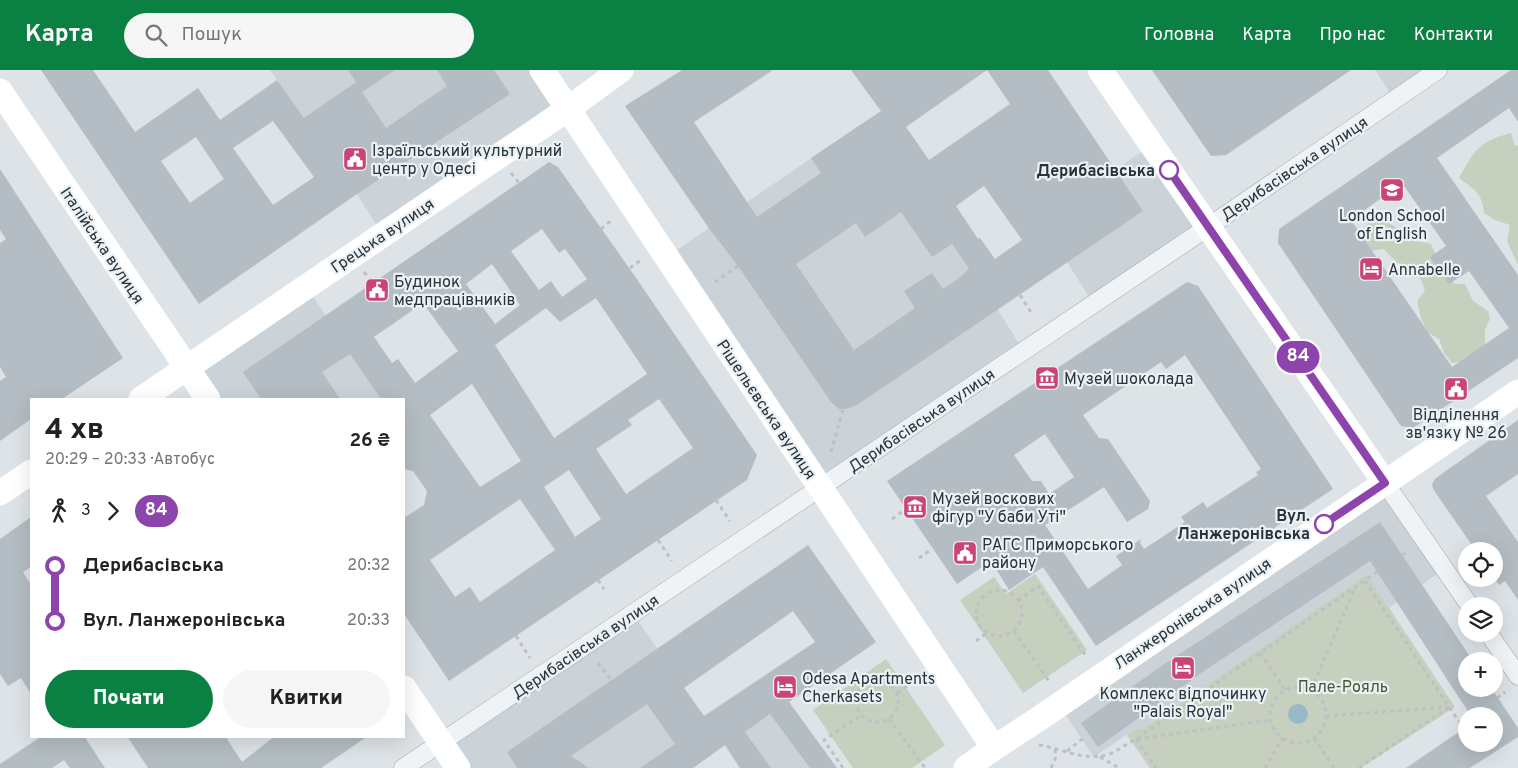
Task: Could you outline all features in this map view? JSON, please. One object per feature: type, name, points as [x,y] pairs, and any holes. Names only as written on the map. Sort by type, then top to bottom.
[{"type":"street","name":"Рішельєвська вулиця","points":[[542,70],[994,748]]},
{"type":"street","name":"Грецька вулиця","points":[[143,398],[568,109],[622,70]]},
{"type":"street","points":[[1100,70],[1464,597]]},
{"type":"street","name":"Дерибасівська вулиця","points":[[403,768],[1208,227],[1438,70]]},
{"type":"street","name":"Італійська вулиця","points":[[0,91],[207,398]]},
{"type":"street","name":"Ланжеронівська вулиця","points":[[966,768],[1518,392]]},
{"type":"street","points":[[0,493],[30,473]]},
{"type":"street","points":[[1495,642],[1518,676]]},
{"type":"street","points":[[405,690],[458,768]]},
{"type":"path","points":[[511,172],[519,183]]},
{"type":"path","points":[[602,229],[613,220]]},
{"type":"path","points":[[630,268],[641,260]]},
{"type":"path","points":[[715,282],[738,266]]},
{"type":"path","points":[[364,272],[373,284]]},
{"type":"path","points":[[1020,295],[1032,314]]},
{"type":"path","points":[[831,452],[843,409]]},
{"type":"path","points":[[716,500],[730,521]]},
{"type":"path","points":[[892,519],[906,509]]},
{"type":"path","points":[[658,540],[672,561]]},
{"type":"path","points":[[919,558],[932,548]]},
{"type":"path","points":[[1402,555],[1409,550]]},
{"type":"path","points":[[1034,744],[1067,751],[1080,756],[1100,756],[1113,752],[1136,739],[1377,572]]},
{"type":"path","points":[[598,580],[604,590]]},
{"type":"path","points":[[1365,581],[1458,720]]},
{"type":"path","points":[[1018,601],[1038,586],[1086,656]]},
{"type":"path","points":[[1311,690],[1354,588]]},
{"type":"path","points":[[999,590],[1006,592],[1018,601],[1022,615],[1014,631],[1001,636],[987,633],[978,623],[976,617],[978,604],[981,599],[999,590]]},
{"type":"path","points":[[1014,631],[1049,682]]},
{"type":"path","points":[[976,641],[987,633]]},
{"type":"path","points":[[516,636],[530,658]]},
{"type":"path","points":[[1260,653],[1286,690]]},
{"type":"path","points":[[598,663],[611,680]]},
{"type":"path","points":[[897,693],[921,677]]},
{"type":"path","points":[[882,680],[889,683],[897,693],[898,705],[894,715],[890,719],[877,723],[865,720],[856,703],[859,690],[869,682],[882,680]]},
{"type":"path","points":[[1294,688],[1311,690],[1322,701],[1326,716],[1325,724],[1314,738],[1306,742],[1289,742],[1282,738],[1270,720],[1273,703],[1286,690],[1294,688]]},
{"type":"path","points":[[1498,698],[1505,692]]},
{"type":"path","points":[[1326,716],[1450,707]]},
{"type":"path","points":[[1359,768],[1450,707]]},
{"type":"path","points":[[843,768],[824,740],[861,715]]},
{"type":"path","points":[[890,719],[925,768]]},
{"type":"path","points":[[1136,739],[1270,720]]},
{"type":"path","points":[[1067,751],[1085,737]]},
{"type":"path","points":[[1265,768],[1282,738]]},
{"type":"path","points":[[1314,738],[1334,768]]},
{"type":"path","points":[[1136,739],[1156,768]]},
{"type":"path","points":[[1051,768],[1056,757],[1055,748]]},
{"type":"path","points":[[1100,756],[1119,768]]},
{"type":"shaded area","points":[[270,70],[538,70],[563,107],[381,232],[357,194]]},
{"type":"shaded area","points":[[1375,70],[1432,70],[1393,97]]},
{"type":"shaded area","points":[[863,123],[922,202],[998,310],[1023,350],[822,483],[671,254]]},
{"type":"shaded area","points":[[1149,147],[1206,228],[1093,303],[1067,262],[1089,188]]},
{"type":"shaded area","points":[[309,290],[380,398],[209,398],[189,369]]},
{"type":"shaded area","points":[[1385,486],[1443,570],[1389,608],[1367,576],[1141,729],[1135,729],[1094,757],[1061,708]]},
{"type":"shaded area","points":[[634,615],[724,745],[789,702],[835,768],[740,768],[725,745],[693,768],[462,768],[446,743]]},
{"type":"green space","points":[[1511,133],[1515,146],[1518,145],[1518,265],[1507,241],[1510,225],[1495,220],[1484,213],[1482,201],[1477,192],[1459,178],[1469,160],[1479,148],[1491,140]]},
{"type":"green space","points":[[1381,218],[1398,229],[1407,239],[1431,244],[1443,272],[1455,284],[1465,284],[1473,301],[1488,311],[1490,318],[1485,330],[1485,345],[1468,361],[1452,363],[1444,353],[1439,339],[1427,332],[1417,301],[1425,291],[1421,280],[1412,269],[1397,263],[1384,249],[1369,251],[1363,236],[1368,223]]},
{"type":"green space","points":[[1035,574],[1087,650],[1023,693],[960,600],[994,577],[1006,594]]},
{"type":"green space","name":"Пале-Рояль","points":[[1367,575],[1455,707],[1361,768],[1150,768],[1127,735],[1135,729],[1142,729]]},
{"type":"green space","points":[[886,659],[945,745],[912,768],[853,768],[813,710]]},
{"type":"water","points":[[1294,704],[1302,704],[1308,710],[1308,718],[1302,724],[1294,724],[1288,718],[1288,710]]},
{"type":"building","points":[[41,70],[93,70],[135,132],[198,88],[220,120],[277,80],[304,118],[356,82],[348,70],[395,70],[362,92],[386,128],[447,86],[437,70],[494,70],[510,94],[357,194],[199,304]],"holes":[[[273,121],[314,177],[273,205],[233,148]],[[196,137],[224,179],[190,203],[161,161]]]},
{"type":"building","points":[[682,70],[773,70],[694,122],[757,217],[821,173],[811,158],[881,111],[851,70],[987,70],[1048,70],[1143,211],[857,405],[846,409],[839,409],[831,402],[625,106]],"holes":[[[987,70],[1010,104],[929,160],[906,127]],[[984,186],[1022,240],[995,259],[980,238],[978,239],[956,206]],[[901,212],[932,257],[952,244],[969,269],[943,289],[932,273],[904,291],[915,308],[854,350],[796,264],[856,223],[865,237]]]},
{"type":"building","points":[[1152,70],[1351,70],[1226,155],[1211,156]]},
{"type":"building","points":[[1511,70],[1518,70],[1518,122],[1509,108],[1437,158],[1518,275],[1518,358],[1413,428],[1401,426],[1278,243],[1279,229]],"holes":[[[1402,183],[1446,246],[1430,257],[1449,284],[1469,271],[1509,328],[1452,367],[1351,220]]]},
{"type":"building","points":[[549,162],[558,167],[757,455],[747,480],[449,681],[405,615],[405,517],[424,505],[427,491],[413,471],[405,469],[405,398],[380,398],[350,354],[322,372],[339,398],[260,398],[243,372]],"holes":[[[542,229],[559,253],[565,249],[587,279],[562,297],[551,281],[539,290],[511,251]],[[492,264],[520,305],[495,324],[466,284]],[[596,298],[647,374],[554,438],[495,345],[546,308],[560,322]],[[423,303],[458,351],[415,383],[398,359],[392,363],[374,337]],[[472,384],[521,461],[480,487],[430,415]],[[659,399],[693,448],[626,494],[596,449],[632,425],[628,420]],[[569,470],[601,519],[575,537],[544,487]],[[520,499],[555,550],[480,602],[470,587],[455,597],[430,560]]]},
{"type":"building","points":[[0,169],[123,358],[63,398],[30,398],[30,420],[0,441],[0,381],[6,377],[0,367],[0,243],[6,239],[0,230]]},
{"type":"building","points":[[1187,282],[1198,286],[1333,489],[1096,646],[1043,567],[1009,590],[991,561],[957,584],[887,481]],"holes":[[[1185,355],[1261,469],[1256,472],[1258,475],[1207,508],[1203,502],[1181,517],[1185,522],[1144,549],[1140,543],[1141,539],[1116,556],[1122,565],[1088,589],[1045,525],[1104,487],[1127,522],[1148,509],[1150,501],[1108,439],[1099,438],[1083,415],[1161,362],[1166,369]],[[1045,434],[1074,477],[1049,494],[1041,481],[1032,481],[1014,455]]]},
{"type":"building","points":[[1518,420],[1518,474],[1486,496],[1518,542],[1518,600],[1505,581],[1503,582],[1503,542],[1470,542],[1433,489],[1432,484],[1436,478]]},
{"type":"building","points":[[30,518],[30,568],[23,572],[30,583],[30,692],[21,678],[8,686],[0,674],[0,539]]},
{"type":"building","points":[[1380,522],[1458,639],[1458,642],[1460,642],[1467,652],[1458,652],[1458,696],[1370,561],[1207,669],[1098,747],[1081,723],[1160,667]]},
{"type":"building","points":[[808,545],[876,642],[789,702],[837,768],[810,768],[770,714],[745,732],[771,768],[740,768],[725,745],[693,768],[640,768],[675,744],[647,704],[571,756],[589,768],[517,768],[507,752]],"holes":[[[793,611],[815,642],[704,716],[684,688]]]},
{"type":"building","points":[[1459,697],[1497,697],[1518,728],[1518,737],[1503,747],[1503,707],[1465,707]]},
{"type":"building","points":[[1458,732],[1458,752],[1495,752],[1470,768],[1406,768]]},
{"type":"building","points":[[39,738],[85,738],[105,768],[70,768],[64,760],[52,768],[0,768],[0,764]]},
{"type":"building","points":[[128,738],[226,738],[242,762],[272,738],[365,738],[321,768],[148,768]]},
{"type":"bus line","name":"84","points":[[1169,170],[1385,483],[1324,524]]},
{"type":"place","name":"Ізраїльський культурний центр у Одесі","points":[[355,159]]},
{"type":"place","name":"Дерибасівська","points":[[1169,170]]},
{"type":"place","name":"London School of English","points":[[1392,190]]},
{"type":"place","name":"Annabelle","points":[[1371,269]]},
{"type":"place","name":"Будинок медпрацівників","points":[[377,290]]},
{"type":"place","name":"Музей шоколада","points":[[1047,378]]},
{"type":"place","name":"Відділення зв'язку № 26","points":[[1456,389]]},
{"type":"place","name":"Музей воскових фігур \"У баби Уті\"","points":[[915,507]]},
{"type":"place","name":"Вул. Ланжеронівська","points":[[1324,524]]},
{"type":"place","name":"РАГС Приморського району","points":[[965,553]]},
{"type":"place","name":"Комплекс відпочинку \"Palais Royal\"","points":[[1183,668]]},
{"type":"place","name":"Odesa Apartments Cherkasets","points":[[785,687]]}]
